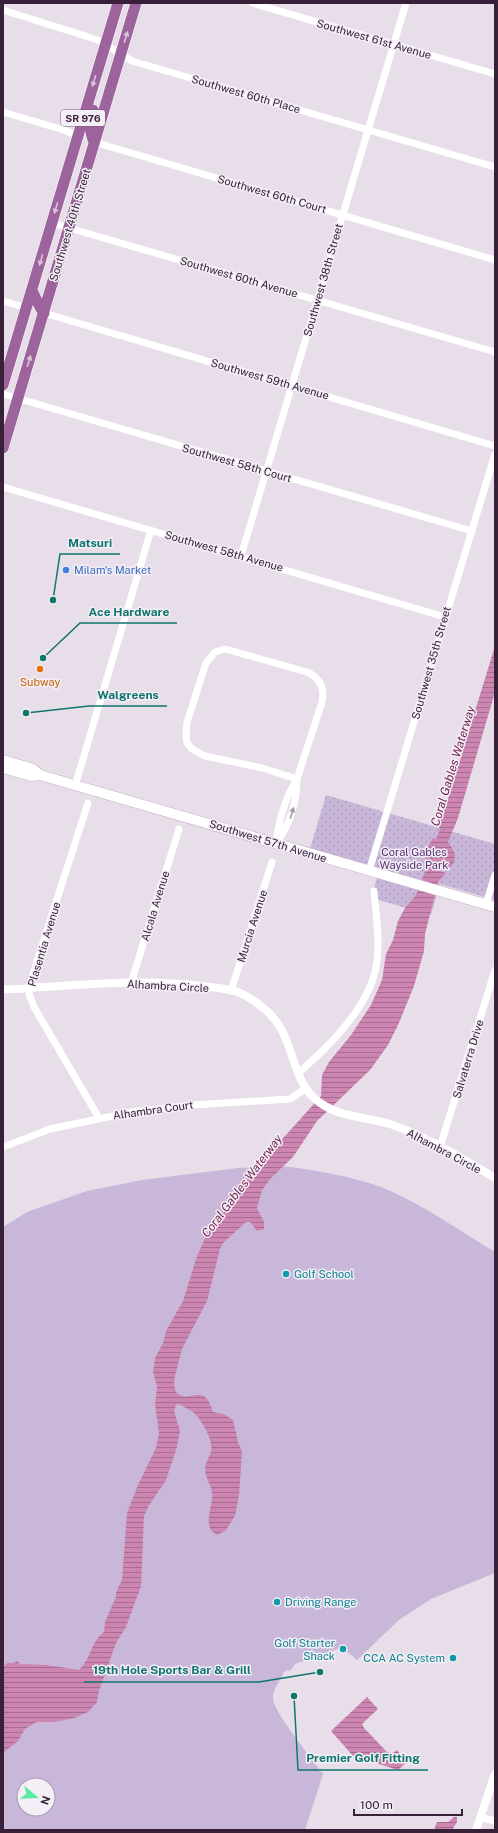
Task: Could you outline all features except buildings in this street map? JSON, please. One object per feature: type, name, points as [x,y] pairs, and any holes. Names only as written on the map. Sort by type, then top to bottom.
[{"type":"main road","name":"Southwest 40th Street","points":[[3,386],[118,3]]},
{"type":"main road","name":"Southwest 40th Street","points":[[3,448],[136,3]]},
{"type":"main road","points":[[89,98],[93,110],[89,124],[94,142]]},
{"type":"main road","points":[[78,137],[84,146],[82,162],[85,173]]},
{"type":"main road","points":[[32,291],[44,313]]},
{"type":"main road","name":"Southwest 57th Avenue","points":[[3,760],[33,769],[40,775],[75,786],[491,906]]},
{"type":"main road","name":"Southwest 57th Avenue","points":[[3,768],[31,776],[40,775]]},
{"type":"street","name":"Southwest 61st Avenue","points":[[252,3],[495,74]]},
{"type":"street","name":"Southwest 38th Street","points":[[241,556],[406,3]]},
{"type":"street","name":"Southwest 60th Place","points":[[3,10],[95,38],[120,55],[136,62],[495,167]]},
{"type":"street","points":[[3,112],[67,131],[78,137]]},
{"type":"street","name":"Southwest 60th Court","points":[[94,142],[495,260]]},
{"type":"street","name":"Southwest 60th Avenue","points":[[52,223],[495,352]]},
{"type":"street","points":[[3,301],[27,308]]},
{"type":"street","name":"Southwest 59th Avenue","points":[[44,313],[495,446]]},
{"type":"street","name":"Southwest 58th Court","points":[[3,394],[472,531]]},
{"type":"street","name":"Southwest 35th Street","points":[[369,871],[495,454]]},
{"type":"street","name":"Southwest 58th Avenue","points":[[3,487],[445,617]]},
{"type":"street","points":[[75,786],[151,530]]},
{"type":"street","points":[[276,844],[287,828],[297,796],[297,778],[322,702],[323,692],[321,683],[307,672],[232,650],[217,650],[206,663],[192,706],[186,727],[187,743],[192,749],[205,756],[262,768],[297,778]]},
{"type":"street","name":"Plasentia Avenue","points":[[88,803],[30,988],[30,998],[99,1118]]},
{"type":"street","name":"Alcala Avenue","points":[[131,983],[179,829]]},
{"type":"street","name":"Murcia Avenue","points":[[231,991],[272,862]]},
{"type":"street","points":[[491,906],[495,875]]},
{"type":"street","points":[[298,1073],[336,1037],[362,1002],[372,984],[379,947],[374,891]]},
{"type":"street","name":"Salvaterra Drive","points":[[440,1147],[495,970]]},
{"type":"street","name":"Alhambra Circle","points":[[3,989],[131,983],[186,984],[231,991],[243,995],[262,1007],[279,1023],[289,1044],[298,1073],[305,1089],[315,1099],[331,1109],[393,1125],[440,1147],[495,1178]]},
{"type":"street","name":"Alhambra Court","points":[[3,1147],[42,1131],[99,1118],[162,1107],[290,1099],[305,1089]]},
{"type":"street","points":[[476,1830],[495,1774]]},
{"type":"street","points":[[480,1817],[495,1821]]},
{"type":"green space","name":"Coral Gables Wayside Park","points":[[326,795],[495,844],[495,900],[440,884],[431,915],[371,898],[380,868],[310,849]]},
{"type":"green space","points":[[282,1166],[332,1174],[369,1183],[396,1193],[439,1217],[495,1252],[495,1573],[431,1599],[399,1620],[357,1660],[344,1649],[338,1649],[295,1664],[290,1671],[288,1670],[284,1672],[273,1695],[275,1705],[286,1725],[323,1774],[305,1830],[3,1830],[3,1227],[27,1212],[87,1191],[142,1180],[238,1168]]},
{"type":"shaded area","points":[[495,646],[495,692],[458,818],[448,842],[454,851],[455,857],[451,867],[438,864],[437,870],[446,873],[438,882],[425,934],[424,951],[414,986],[398,1025],[388,1045],[370,1070],[317,1121],[293,1157],[271,1178],[262,1190],[257,1208],[264,1222],[264,1229],[257,1231],[250,1222],[246,1222],[223,1243],[220,1249],[207,1301],[182,1349],[175,1376],[174,1384],[176,1392],[181,1396],[201,1395],[209,1402],[213,1412],[224,1414],[233,1420],[238,1442],[242,1451],[239,1496],[235,1516],[226,1530],[218,1535],[213,1532],[210,1527],[209,1516],[212,1493],[205,1469],[211,1452],[211,1442],[204,1426],[194,1413],[178,1404],[176,1405],[174,1411],[180,1431],[177,1447],[166,1480],[148,1507],[144,1516],[141,1586],[126,1627],[116,1643],[99,1691],[97,1702],[88,1712],[74,1718],[55,1722],[37,1722],[25,1729],[18,1741],[3,1753],[3,1667],[7,1663],[14,1663],[17,1661],[20,1664],[47,1665],[79,1670],[86,1661],[96,1640],[104,1632],[105,1622],[122,1580],[127,1513],[138,1485],[156,1448],[159,1433],[155,1404],[157,1386],[153,1372],[155,1358],[163,1343],[166,1331],[183,1301],[196,1259],[208,1231],[238,1196],[250,1175],[321,1096],[322,1075],[329,1062],[351,1035],[371,1005],[382,980],[386,954],[393,940],[398,921],[405,908],[416,895],[426,869],[429,868],[431,862],[425,859],[424,853],[433,838],[436,839],[440,829],[438,825],[449,796]]},
{"type":"shaded area","points":[[367,1697],[378,1709],[362,1724],[387,1752],[393,1753],[397,1750],[407,1762],[398,1770],[353,1756],[331,1731]]},
{"type":"shaded area","points":[[454,1817],[457,1817],[457,1822],[452,1830],[434,1830],[437,1822],[448,1822]]},
{"type":"place","name":"Milam's Market","points":[[66,570]]},
{"type":"place","name":"Matsuri","points":[[53,600]]},
{"type":"place","name":"Ace Hardware","points":[[43,658]]},
{"type":"place","name":"Subway","points":[[40,669]]},
{"type":"place","name":"Walgreens","points":[[26,713]]},
{"type":"place","name":"Golf School","points":[[286,1274]]},
{"type":"place","name":"Driving Range","points":[[277,1602]]},
{"type":"place","name":"Golf Starter Shack","points":[[343,1649]]},
{"type":"place","name":"CCA AC System","points":[[453,1658]]},
{"type":"place","name":"19th Hole Sports Bar & Grill","points":[[320,1672]]},
{"type":"place","name":"Premier Golf Fitting","points":[[294,1696]]},
{"type":"water label","name":"Coral Gables Waterway","points":[[453,766]]},
{"type":"water label","name":"Coral Gables Waterway","points":[[242,1186]]}]
